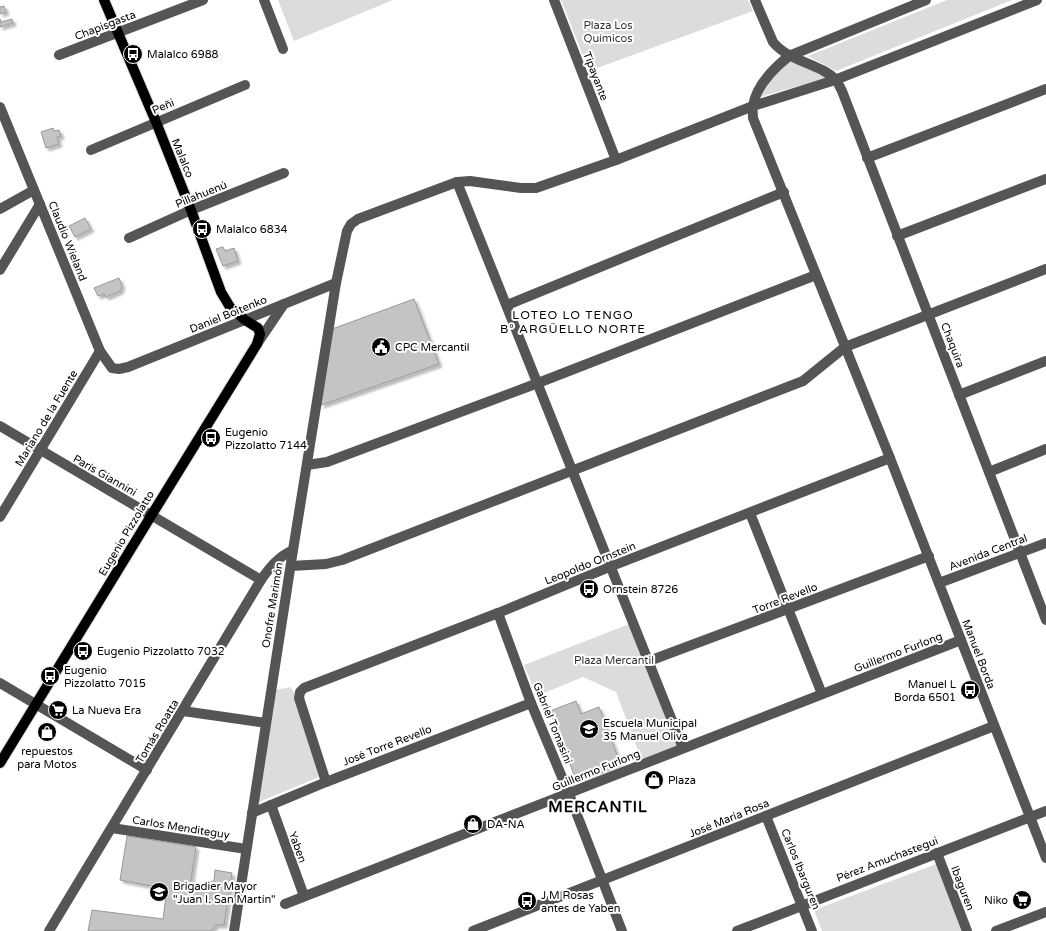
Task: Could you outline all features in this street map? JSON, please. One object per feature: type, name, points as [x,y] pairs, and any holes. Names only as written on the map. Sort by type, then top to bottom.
[{"type":"main road","name":"Malalco","points":[[104,0],[156,122],[191,210],[221,292],[230,307],[245,320]]},
{"type":"main road","points":[[245,320],[258,328],[260,334],[257,344]]},
{"type":"main road","name":"Eugenio Pizzolatto","points":[[0,763],[257,344]]},
{"type":"street","name":"Chapisgasta","points":[[59,55],[203,0]]},
{"type":"street","points":[[264,0],[283,49]]},
{"type":"street","name":"Tipayante","points":[[554,0],[616,160]]},
{"type":"street","points":[[755,0],[773,42],[789,56],[822,71],[835,80]]},
{"type":"street","points":[[846,347],[753,118],[753,106],[758,92],[764,82],[775,68],[789,56],[901,5],[926,0]]},
{"type":"street","points":[[683,748],[612,566],[457,182],[470,180],[521,188],[536,188],[616,160],[753,106],[835,80],[1037,0]]},
{"type":"street","name":"Chaquira","points":[[835,80],[842,91],[1046,620]]},
{"type":"street","name":"Peñi","points":[[91,150],[245,85]]},
{"type":"street","points":[[867,158],[1046,89]]},
{"type":"street","name":"Claudio Wieland","points":[[0,107],[100,351],[112,368],[119,369],[128,367]]},
{"type":"street","name":"Pillahuenú","points":[[128,238],[191,210],[284,173]]},
{"type":"street","points":[[897,236],[1046,179]]},
{"type":"street","name":"Onofre Marimón","points":[[234,931],[336,283],[347,231],[351,224],[358,219],[457,182]]},
{"type":"street","points":[[0,209],[34,190]]},
{"type":"street","points":[[506,305],[784,192]]},
{"type":"street","points":[[0,270],[40,204]]},
{"type":"street","points":[[291,566],[326,564],[342,560],[803,381],[846,347],[1046,269]]},
{"type":"street","points":[[307,465],[327,462],[538,383],[816,275]]},
{"type":"street","name":"Daniel Boitenko","points":[[128,367],[336,283]]},
{"type":"street","points":[[257,344],[284,304]]},
{"type":"street","name":"Manuel Borda","points":[[846,347],[1046,858]]},
{"type":"street","name":"Mariano de la Fuente","points":[[0,517],[100,351]]},
{"type":"street","points":[[959,395],[1046,361]]},
{"type":"street","name":"París Giannini","points":[[0,426],[40,451],[261,580]]},
{"type":"street","points":[[989,472],[1046,449]]},
{"type":"street","name":"Leopoldo Ornstein","points":[[326,782],[299,698],[300,692],[304,688],[890,458]]},
{"type":"street","points":[[750,513],[822,694]]},
{"type":"street","name":"Avenida Central","points":[[939,583],[1046,542]]},
{"type":"street","name":"Tomás Roatta","points":[[49,931],[261,580],[274,563],[284,554],[293,550]]},
{"type":"street","name":"Torre Revello","points":[[649,662],[929,556]]},
{"type":"street","name":"Gabriel Tomasini","points":[[498,613],[531,703],[569,794],[622,931]]},
{"type":"street","name":"Guillermo Furlong","points":[[286,904],[961,640]]},
{"type":"street","points":[[0,683],[147,770]]},
{"type":"street","name":"José Torre Revello","points":[[252,813],[326,782],[531,703]]},
{"type":"street","points":[[183,711],[266,723]]},
{"type":"street","name":"José María Rosa","points":[[474,931],[994,726]]},
{"type":"street","name":"Yaben","points":[[271,805],[304,896]]},
{"type":"street","name":"Pérez Amuchastegui","points":[[737,931],[1046,811]]},
{"type":"street","name":"Carlos Ibarguren","points":[[766,816],[812,931]]},
{"type":"street","name":"Carlos Menditeguy","points":[[112,828],[246,849]]},
{"type":"street","name":"Ibaguren","points":[[937,853],[967,931]]},
{"type":"street","points":[[996,931],[1046,912]]},
{"type":"green space","points":[[278,0],[393,0],[294,41]]},
{"type":"green space","name":"Plaza Los Químicos","points":[[561,0],[748,0],[753,11],[589,71]]},
{"type":"green space","points":[[947,0],[1012,0],[836,71],[808,56]]},
{"type":"green space","points":[[790,58],[827,78],[759,97],[766,83]]},
{"type":"green space","name":"Plaza Mercantil","points":[[632,623],[680,746],[642,761],[616,692],[583,677],[537,696],[524,665]]},
{"type":"green space","points":[[290,687],[294,692],[319,777],[254,804],[271,691]]},
{"type":"green space","points":[[939,863],[964,931],[822,931],[814,910]]},
{"type":"building","points":[[4,6],[6,12],[0,14],[0,7]]},
{"type":"building","points":[[0,19],[1,22],[12,19],[13,23],[0,27]]},
{"type":"building","points":[[53,128],[54,131],[59,130],[61,136],[57,137],[59,144],[46,148],[41,132]]},
{"type":"building","points":[[85,218],[91,229],[75,237],[69,226]]},
{"type":"building","points":[[223,247],[225,251],[234,248],[238,261],[223,266],[216,249]]},
{"type":"building","points":[[119,278],[122,286],[120,291],[106,297],[104,294],[98,296],[94,288]]},
{"type":"building","name":"CPC Mercantil","points":[[414,299],[439,364],[321,405],[332,329]]},
{"type":"building","points":[[576,701],[581,714],[599,707],[620,763],[576,780],[550,711]]},
{"type":"building","points":[[127,836],[196,847],[190,886],[204,887],[204,882],[214,881],[215,870],[232,873],[224,925],[216,925],[211,931],[88,931],[92,910],[163,919],[167,889],[120,880]]},
{"type":"place","name":"Malalco 6988","points":[[133,54]]},
{"type":"place","name":"Malalco 6834","points":[[202,229]]},
{"type":"place","name":"CPC Mercantil","points":[[381,347]]},
{"type":"place","name":"Eugenio Pizzolatto 7144","points":[[211,438]]},
{"type":"place","name":"Ornstein 8726","points":[[589,589]]},
{"type":"place","name":"Eugenio Pizzolatto 7032","points":[[83,651]]},
{"type":"place","name":"Eugenio Pizzolatto 7015","points":[[50,676]]},
{"type":"place","name":"Manuel L Borda 6501","points":[[970,690]]},
{"type":"place","name":"La Nueva Era","points":[[58,710]]},
{"type":"place","name":"Escuela Municipal 35 Manuel Oliva","points":[[589,729]]},
{"type":"place","name":"repuestos para Motos","points":[[47,732]]},
{"type":"place","name":"Plaza","points":[[654,780]]},
{"type":"place","name":"DA-NA","points":[[473,824]]},
{"type":"place","name":"Brigadier Mayor \"Juan I. San Martín\"","points":[[159,892]]},
{"type":"place","name":"Niko","points":[[1022,900]]},
{"type":"place","name":"J M Rosas antes de Yaben","points":[[527,901]]},
{"type":"district","name":"LOTEO LO TENGO B° ARGÜELLO NORTE","points":[[573,322]]},
{"type":"district","name":"MERCANTIL","points":[[598,807]]}]
